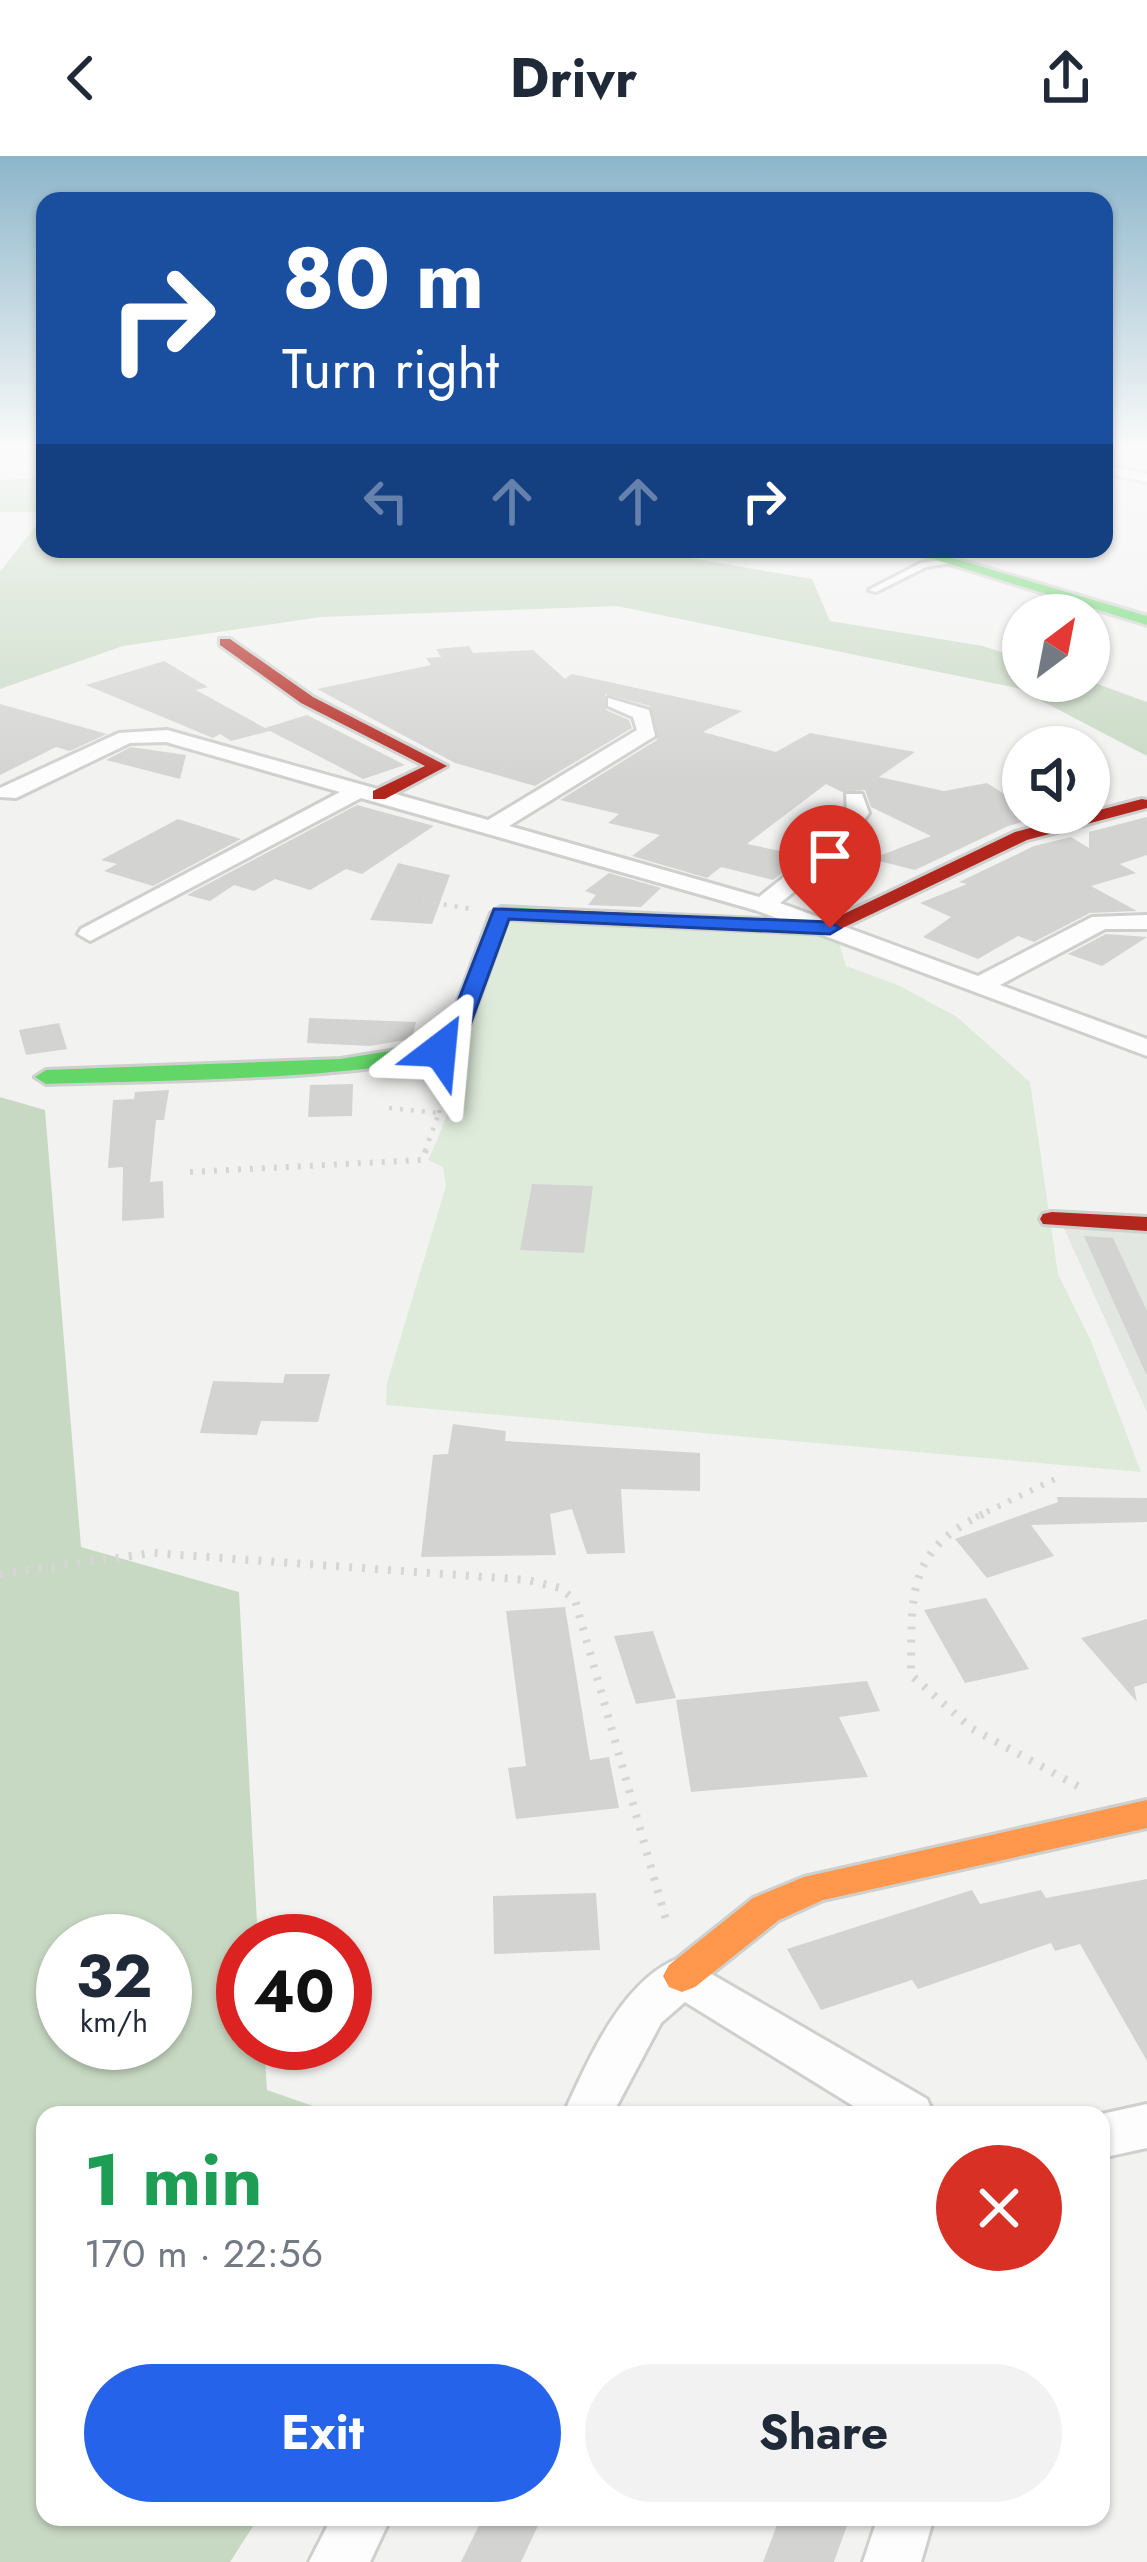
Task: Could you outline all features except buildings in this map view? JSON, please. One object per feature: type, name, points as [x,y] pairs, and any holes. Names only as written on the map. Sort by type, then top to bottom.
[{"type":"street","points":[[952,559],[1147,621]]},
{"type":"street","points":[[90,934],[369,792],[438,766],[307,700],[225,642]]},
{"type":"street","points":[[490,828],[648,732],[642,714],[615,702]]},
{"type":"street","points":[[8,793],[143,733],[764,905],[1147,1048]]},
{"type":"street","points":[[764,905],[831,850],[858,813],[854,799]]},
{"type":"street","points":[[46,1077],[340,1066],[446,1048],[452,1044],[500,914],[830,928],[1021,836],[1142,804]]},
{"type":"street","points":[[979,986],[1100,922],[1147,922]]},
{"type":"street","points":[[1052,1220],[1147,1224]]},
{"type":"street","points":[[592,2106],[645,2009],[766,1909],[817,1887],[1137,1816]]},
{"type":"street","points":[[682,1976],[895,2106]]},
{"type":"street","points":[[1110,2135],[1147,2126]]},
{"type":"street","points":[[338,2562],[358,2526]]},
{"type":"street","points":[[892,2562],[903,2526]]},
{"type":"lane","points":[[873,590],[924,565],[955,560]]},
{"type":"path","points":[[422,901],[500,914]]},
{"type":"path","points":[[190,1172],[422,1160],[439,1113],[389,1108]]},
{"type":"path","points":[[1055,1479],[945,1532],[933,1544],[914,1591],[911,1675],[971,1728],[1137,1816]]},
{"type":"path","points":[[0,1574],[153,1552],[529,1580],[560,1588],[575,1600],[682,1976]]},
{"type":"shaded area","points":[[1063,1226],[1147,1231],[1147,1412]]},
{"type":"green space","points":[[10,559],[698,559],[812,579],[830,621],[1002,652],[1002,685],[617,606],[321,617],[123,646],[0,689],[0,572]]},
{"type":"green space","points":[[1110,689],[1147,702],[1147,756],[1110,737],[1110,726],[1090,726],[1044,702],[1110,702]]},
{"type":"green space","points":[[507,909],[836,932],[846,966],[900,986],[957,1017],[1030,1082],[1058,1274],[1091,1341],[1141,1472],[386,1405],[387,1383],[446,1186],[443,1167],[428,1160],[452,1099]]},
{"type":"green space","points":[[0,1097],[45,1110],[81,1547],[239,1592],[257,1914],[216,1914],[216,2070],[266,2070],[267,2090],[313,2106],[36,2106],[36,2526],[253,2526],[230,2562],[0,2562]]},
{"type":"traffic: fast","points":[[942,559],[1147,621]]},
{"type":"traffic: fast","points":[[46,1077],[340,1066],[440,1050],[452,1044],[501,913],[541,915]]},
{"type":"traffic: slow","points":[[682,1976],[766,1909],[817,1887],[1147,1814]]},
{"type":"traffic: jam","points":[[225,642],[307,700],[438,766],[379,795]]},
{"type":"traffic: jam","points":[[541,915],[830,928],[1021,836],[1142,804]]},
{"type":"traffic: jam","points":[[1052,1219],[1147,1224]]},
{"type":"route","points":[[440,1050],[452,1044],[501,913],[830,928]]}]
